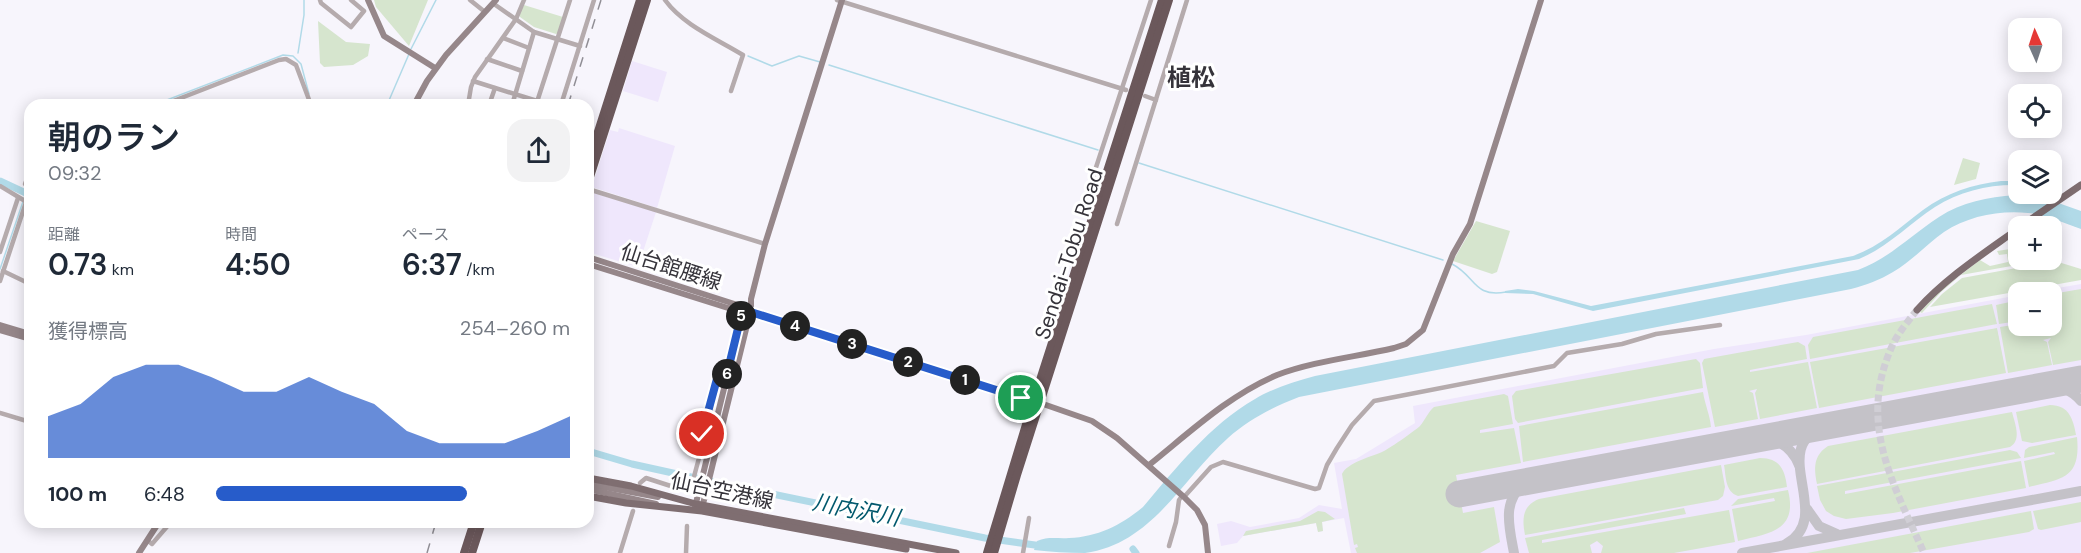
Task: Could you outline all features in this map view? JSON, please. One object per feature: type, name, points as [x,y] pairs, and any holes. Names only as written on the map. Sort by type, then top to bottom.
[{"type":"highway","points":[[594,145],[640,0]]},
{"type":"highway","points":[[594,164],[646,0]]},
{"type":"highway","name":"Sendai-Tobu Road","points":[[995,553],[1007,497],[1162,0]]},
{"type":"highway","name":"Sendai-Tobu Road","points":[[987,553],[1169,0]]},
{"type":"highway","points":[[464,553],[472,528]]},
{"type":"highway","points":[[472,553],[480,528]]},
{"type":"main road","points":[[2036,216],[2081,185]]},
{"type":"main road","points":[[1917,310],[1936,289],[1954,274],[2008,236]]},
{"type":"main road","name":"仙台空港線","points":[[594,479],[631,486],[698,508],[930,553]]},
{"type":"main road","name":"仙台空港線","points":[[594,497],[680,509],[698,508],[956,553]]},
{"type":"street","points":[[321,0],[321,3],[351,27],[364,11],[351,0]]},
{"type":"street","points":[[368,0],[384,36],[435,68]]},
{"type":"street","points":[[470,0],[485,12]]},
{"type":"street","points":[[469,99],[473,81],[516,19],[524,0]]},
{"type":"street","points":[[538,99],[570,0]]},
{"type":"street","points":[[563,99],[594,0]]},
{"type":"street","points":[[665,0],[672,11],[743,55],[731,91]]},
{"type":"street","points":[[1027,399],[748,311],[765,244],[841,0],[1124,90]]},
{"type":"street","points":[[1081,213],[1124,90],[1150,0]]},
{"type":"street","points":[[1117,224],[1187,0]]},
{"type":"street","points":[[1149,465],[1240,394],[1259,384],[1300,368],[1395,348],[1406,344],[1423,330],[1453,254],[1470,224],[1541,0]]},
{"type":"street","points":[[417,99],[435,68],[495,2],[534,32],[580,46]]},
{"type":"street","points":[[514,99],[534,32]]},
{"type":"street","points":[[503,38],[529,48]]},
{"type":"street","points":[[488,59],[522,70]]},
{"type":"street","points":[[178,99],[279,60],[298,62],[309,99]]},
{"type":"street","points":[[473,81],[527,99]]},
{"type":"street","points":[[491,99],[495,88]]},
{"type":"street","points":[[1145,96],[1155,100]]},
{"type":"street","points":[[0,186],[24,201]]},
{"type":"street","points":[[594,191],[765,244]]},
{"type":"street","points":[[0,250],[24,201]]},
{"type":"street","points":[[0,281],[24,201]]},
{"type":"street","name":"仙台館腰線","points":[[594,259],[748,311]]},
{"type":"street","name":"仙台館腰線","points":[[594,266],[748,311]]},
{"type":"street","points":[[3,272],[24,281]]},
{"type":"street","name":"仙台館腰線","points":[[698,508],[704,485],[706,461],[726,378],[748,311]]},
{"type":"street","name":"仙台館腰線","points":[[706,461],[748,311]]},
{"type":"street","points":[[0,325],[24,332]]},
{"type":"street","points":[[1169,546],[1179,500],[1211,467],[1223,462],[1315,489],[1319,488],[1327,465],[1337,448],[1352,425],[1374,401],[1554,366],[1567,353],[1622,344],[1656,334],[1720,325]]},
{"type":"street","points":[[0,330],[24,337]]},
{"type":"street","points":[[640,483],[646,478],[680,489],[688,487],[693,482],[706,461],[702,434],[718,375],[726,378]]},
{"type":"street","points":[[1046,405],[1092,421],[1117,438],[1149,465],[1197,510],[1205,525],[1208,553]]},
{"type":"street","points":[[0,413],[24,420]]},
{"type":"street","points":[[594,485],[681,501]]},
{"type":"street","points":[[594,490],[680,509]]},
{"type":"street","points":[[620,553],[633,511]]},
{"type":"street","points":[[1022,552],[1029,518]]},
{"type":"street","points":[[686,553],[687,526]]},
{"type":"street","points":[[139,553],[155,528]]},
{"type":"street","points":[[147,540],[152,544],[165,528]]},
{"type":"shaded area","points":[[632,61],[667,72],[658,102],[623,91]]},
{"type":"shaded area","points":[[619,128],[675,146],[657,208],[594,188],[594,181],[610,130],[618,132]]},
{"type":"shaded area","points":[[594,193],[656,212],[638,267],[594,254]]},
{"type":"shaded area","points":[[2081,284],[2081,553],[1351,553],[1344,518],[1322,522],[1323,531],[1318,532],[1316,523],[1243,536],[1237,543],[1221,546],[1217,524],[1231,521],[1250,527],[1299,518],[1319,505],[1342,509],[1334,463],[1356,459],[1415,423],[1413,406],[1714,349],[1806,335],[2008,297],[2008,336],[2062,336],[2062,287]]},
{"type":"green space","points":[[374,0],[428,0],[409,46],[376,7]]},
{"type":"green space","points":[[524,5],[563,17],[558,33],[534,27],[520,17]]},
{"type":"green space","points":[[318,21],[346,42],[370,44],[368,56],[353,65],[324,67],[320,63]]},
{"type":"green space","points":[[1963,158],[1980,163],[1976,179],[1954,185]]},
{"type":"green space","points":[[1476,221],[1510,231],[1497,272],[1492,274],[1453,261]]},
{"type":"green space","points":[[2008,249],[2008,262],[2007,254],[1999,255],[1997,251]]},
{"type":"green space","points":[[1980,260],[1990,266],[2008,262],[2008,267],[1961,275],[1922,313],[1920,312],[1940,291]]},
{"type":"green space","points":[[2062,263],[2081,269],[2081,280],[2062,283],[2008,282],[2008,293],[1930,307],[1962,278],[2008,270],[2062,270]]},
{"type":"green space","points":[[2081,289],[2081,360],[2053,365],[2048,342],[2051,338],[2043,340],[2047,342],[2052,365],[2008,373],[2000,327],[2008,326],[2008,336],[2062,336],[2062,292]]},
{"type":"green space","points":[[2008,302],[2008,323],[1999,324],[1996,305]]},
{"type":"green space","points":[[1992,304],[1997,324],[1810,359],[1808,345],[1813,337]]},
{"type":"green space","points":[[1997,328],[2006,373],[1819,408],[1810,362]]},
{"type":"green space","points":[[1798,342],[1805,346],[1807,359],[1750,370],[1750,372],[1808,362],[1817,408],[1760,419],[1755,393],[1757,389],[1749,391],[1753,393],[1758,419],[1715,427],[1702,363],[1704,359]]},
{"type":"green space","points":[[1696,359],[1700,363],[1703,388],[1518,423],[1515,419],[1512,396],[1516,391]]},
{"type":"green space","points":[[1703,392],[1711,427],[1523,462],[1519,426]]},
{"type":"green space","points":[[1504,394],[1508,396],[1513,424],[1480,430],[1480,433],[1514,428],[1521,463],[1456,475],[1463,513],[1494,507],[1500,542],[1480,553],[1357,553],[1355,548],[1358,547],[1357,544],[1354,545],[1342,474],[1345,470],[1359,461],[1385,451],[1407,436],[1420,426],[1434,407]]},
{"type":"green space","points":[[2050,405],[2066,410],[2076,435],[2032,443],[2022,441],[2016,412]]},
{"type":"green space","points":[[2012,412],[2017,436],[2010,447],[1817,484],[1815,473],[1817,458],[1828,446]]},
{"type":"green space","points":[[2077,437],[2076,461],[2073,469],[2051,482],[2029,487],[2024,461],[2055,454],[2054,452],[2024,458],[2025,450],[2029,447]]},
{"type":"green space","points":[[2010,450],[2017,452],[2021,458],[1845,491],[1845,494],[2021,461],[2026,488],[1893,513],[1846,519],[1826,511],[1820,500],[1817,486]]},
{"type":"green space","points":[[1760,458],[1772,460],[1780,466],[1785,475],[1787,487],[1738,496],[1734,494],[1727,483],[1724,465]]},
{"type":"green space","points":[[1721,465],[1725,487],[1723,496],[1718,500],[1525,535],[1524,514],[1529,505],[1539,499]]},
{"type":"green space","points":[[1788,490],[1790,504],[1785,522],[1771,532],[1738,541],[1732,509],[1775,501],[1774,498],[1731,506],[1738,499]]},
{"type":"green space","points":[[2081,502],[2081,522],[2038,529],[2033,511]]},
{"type":"green space","points":[[1684,508],[1686,514],[1542,540],[1542,543],[1729,510],[1735,542],[1674,553],[1601,553],[1603,546],[1597,541],[1590,545],[1592,553],[1529,553],[1525,538]]},
{"type":"green space","points":[[1318,511],[1325,512],[1335,519],[1322,522],[1323,531],[1318,532],[1316,523],[1243,536],[1246,531],[1300,521]]},
{"type":"green space","points":[[2031,511],[2034,529],[2029,532],[1910,553],[1807,553]]},
{"type":"water","points":[[2008,181],[2008,186],[1986,187],[1945,201],[1889,242],[1859,259],[1593,311],[1533,294],[1505,293],[1505,291],[1518,289],[1534,291],[1591,306],[1853,256],[1881,242],[1941,199],[1980,184]]},
{"type":"water","points":[[2008,196],[2008,204],[2061,204],[2081,211],[2081,229],[2062,222],[2062,216],[2006,212],[1984,215],[1953,226],[1907,263],[1888,275],[1851,289],[1299,397],[1262,414],[1236,431],[1211,454],[1164,508],[1129,537],[1108,547],[1085,553],[1034,550],[1037,541],[1041,539],[1090,535],[1109,529],[1126,519],[1143,507],[1194,448],[1223,421],[1255,399],[1284,386],[1315,376],[1858,270],[1900,246],[1939,217],[1966,204]]},
{"type":"waterway","points":[[298,53],[304,0]]},
{"type":"waterway","points":[[411,49],[436,0]]},
{"type":"waterway","points":[[390,99],[409,54]]},
{"type":"waterway","points":[[169,99],[283,55],[293,56],[301,64],[309,94]]},
{"type":"waterway","points":[[748,56],[772,66],[799,56],[820,62]]},
{"type":"waterway","points":[[829,65],[1098,150]]},
{"type":"waterway","points":[[1139,163],[1443,260]]},
{"type":"waterway","name":"川内沢川","points":[[0,181],[24,192]]},
{"type":"waterway","points":[[0,269],[24,199]]},
{"type":"waterway","points":[[1452,264],[1481,289],[1495,293],[1506,292]]},
{"type":"waterway","name":"川内沢川","points":[[594,453],[700,479],[985,538],[1042,546]]},
{"type":"waterway","name":"川内沢川","points":[[1133,549],[1136,553]]},
{"type":"taxiway","points":[[2044,386],[2064,389],[2081,401]]},
{"type":"taxiway","points":[[1786,544],[1800,532],[1805,516],[1800,464],[1801,448],[1810,435],[1828,426]]},
{"type":"taxiway","points":[[1761,438],[1774,440],[1789,449],[1799,465]]},
{"type":"taxiway","points":[[1514,553],[1509,523],[1510,505],[1513,496],[1527,481]]},
{"type":"taxiway","points":[[1742,553],[2081,491]]},
{"type":"taxiway","points":[[1807,509],[1819,526],[1837,534]]},
{"type":"runway","points":[[1459,494],[2081,379]]},
{"type":"tunnel","points":[[1917,310],[1893,344],[1883,372],[1878,399],[1883,451],[1901,501],[1924,553]]},
{"type":"railway","points":[[570,99],[601,0]]},
{"type":"railway","points":[[427,553],[434,528]]},
{"type":"district","name":"植松","points":[[1191,77]]},
{"type":"route","points":[[702,434],[718,375],[726,378],[742,312],[754,313],[1021,398]]}]
